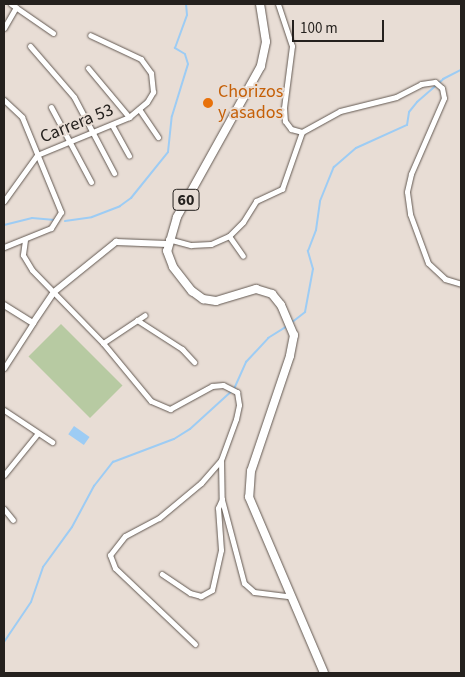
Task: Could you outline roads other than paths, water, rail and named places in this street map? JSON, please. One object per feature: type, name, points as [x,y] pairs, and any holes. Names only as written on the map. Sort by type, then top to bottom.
[{"type":"main road","name":"60","points":[[168,241],[177,217],[261,66],[266,42],[260,4]]},
{"type":"main road","points":[[168,241],[173,267],[197,297],[216,301],[247,292],[264,290],[278,299],[294,335],[290,356],[251,471],[248,488],[254,510],[324,673]]},
{"type":"street","points":[[278,4],[292,46],[284,108],[285,121],[292,129],[302,132]]},
{"type":"street","points":[[4,28],[13,5],[53,33]]},
{"type":"street","name":"Carrera 53","points":[[4,201],[37,155],[72,143],[129,118],[140,109],[152,92],[151,73],[142,59],[90,35]]},
{"type":"street","points":[[30,46],[59,76],[95,133],[114,173]]},
{"type":"street","points":[[88,68],[129,118]]},
{"type":"street","points":[[4,368],[54,292],[116,242],[168,241],[191,245],[211,244],[229,236],[243,222],[256,202],[282,189],[302,132],[340,111],[396,97],[421,84],[435,82],[442,88],[444,98],[411,174],[407,192],[410,214],[428,263],[445,279],[461,284]]},
{"type":"street","points":[[4,100],[22,118],[61,212],[51,228],[4,247]]},
{"type":"street","points":[[51,107],[72,143],[91,182]]},
{"type":"street","points":[[140,109],[158,136]]},
{"type":"street","points":[[112,125],[129,156]]},
{"type":"street","points":[[229,236],[242,256]]},
{"type":"street","points":[[25,240],[24,255],[32,270],[103,343],[151,402],[164,409],[179,406],[212,386],[234,389],[239,405],[221,460],[222,499],[244,583],[254,592],[292,597]]},
{"type":"street","points":[[4,305],[33,323]]},
{"type":"street","points":[[103,343],[145,315]]},
{"type":"street","points":[[137,320],[182,349],[194,362]]},
{"type":"street","points":[[4,410],[52,442]]},
{"type":"street","points":[[4,475],[38,432]]},
{"type":"street","points":[[195,644],[115,568],[110,555],[125,536],[159,518],[201,483],[221,460]]},
{"type":"street","points":[[162,574],[190,593],[200,596],[212,590],[220,550],[218,508],[222,499]]},
{"type":"street","points":[[4,509],[13,520]]},
{"type":"water","points":[[74,426],[90,437],[84,445],[68,434]]},
{"type":"waterway","points":[[65,221],[92,217],[120,206],[131,198],[168,152],[172,116],[188,64],[185,54],[175,48],[187,15],[186,4]]},
{"type":"waterway","points":[[291,323],[305,312],[313,269],[308,251],[316,230],[320,201],[334,167],[356,148],[407,125],[409,112],[417,102],[443,79],[461,70]]},
{"type":"waterway","points":[[4,225],[32,218],[55,220]]},
{"type":"waterway","points":[[4,642],[31,602],[43,567],[72,527],[94,486],[113,462],[174,439],[190,429],[234,389],[246,362],[268,338],[287,326]]},
{"type":"place","name":"Chorizos y asados","points":[[208,103]]}]
